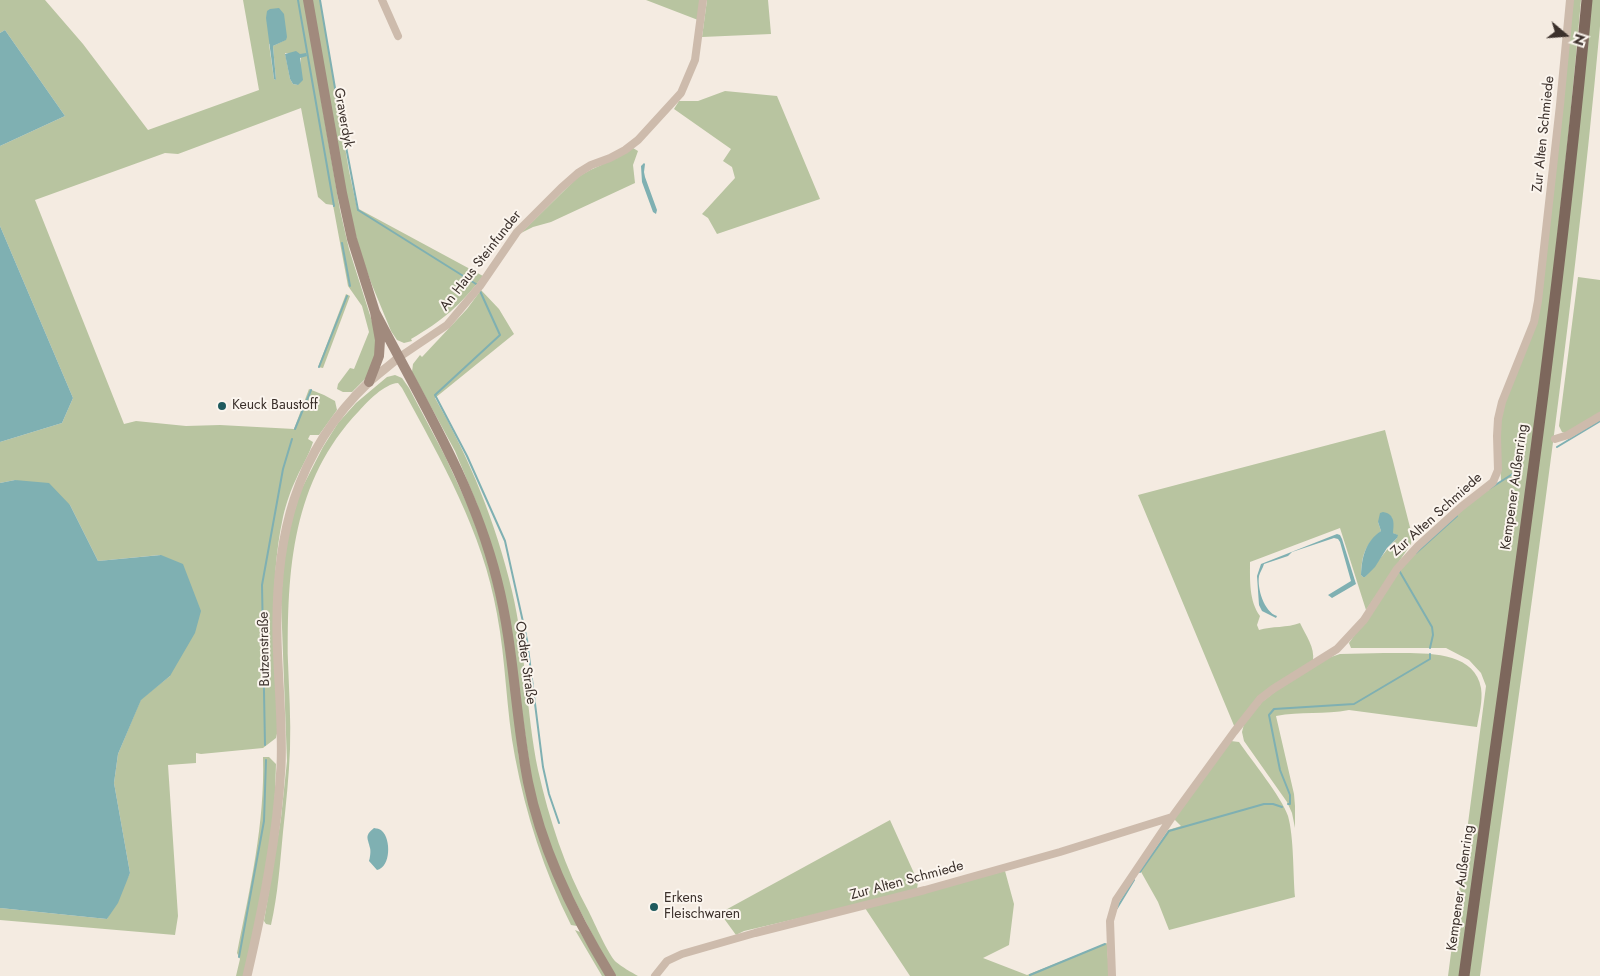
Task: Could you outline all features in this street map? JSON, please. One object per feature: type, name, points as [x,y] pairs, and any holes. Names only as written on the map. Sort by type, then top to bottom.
[{"type":"main road","name":"Graverdyk","points":[[308,0],[342,193],[352,239],[375,312]]},
{"type":"main road","name":"Kempener Außenring","points":[[1464,976],[1550,338],[1574,138],[1587,0]]},
{"type":"main road","points":[[375,312],[403,356]]},
{"type":"main road","points":[[369,382],[379,356],[380,340],[375,312]]},
{"type":"main road","name":"Oedter Straße","points":[[403,356],[454,460],[483,532],[503,606],[522,748],[531,797],[546,846],[560,880],[584,931],[610,976]]},
{"type":"street","points":[[382,0],[398,36]]},
{"type":"street","name":"An Haus Steinfunder","points":[[403,356],[447,325],[480,286],[517,232],[561,188],[578,173],[625,150],[638,140],[681,93],[695,60],[703,0]]},
{"type":"street","name":"Zur Alten Schmiede","points":[[1112,976],[1110,921],[1116,900],[1234,732],[1260,699],[1337,649],[1364,620],[1397,569],[1418,546],[1461,507],[1493,482],[1498,470],[1496,436],[1502,402],[1534,322],[1538,301],[1570,0]]},
{"type":"street","name":"Butzenstraße","points":[[247,976],[265,892],[277,814],[281,751],[277,636],[278,583],[288,518],[303,476],[320,443],[334,422],[369,382],[403,356]]},
{"type":"street","points":[[1555,439],[1568,435],[1600,416]]},
{"type":"street","name":"Zur Alten Schmiede","points":[[655,976],[667,961],[682,954],[755,933],[925,890],[1172,818]]},
{"type":"green space","points":[[0,0],[45,0],[83,44],[148,130],[259,90],[243,0],[304,0],[340,210],[349,249],[376,334],[377,355],[367,377],[352,392],[343,392],[337,389],[338,384],[350,368],[354,369],[369,332],[362,306],[348,286],[333,205],[326,204],[318,197],[301,108],[178,154],[165,153],[35,200],[124,424],[136,421],[186,426],[220,425],[294,429],[309,389],[335,401],[337,410],[319,435],[310,435],[308,439],[313,442],[287,502],[278,543],[274,596],[278,729],[276,738],[263,748],[196,753],[196,763],[168,765],[178,916],[175,935],[0,920],[0,908],[107,919],[130,873],[114,783],[118,754],[141,699],[170,676],[160,555],[98,561],[70,505],[15,480],[0,483],[0,442],[62,423],[73,398],[0,226],[0,146],[65,116],[5,30],[0,33]],"holes":[[[285,40],[273,46],[276,80],[274,79],[269,44]],[[285,53],[299,54],[301,57],[298,85],[293,84],[290,79]]]},
{"type":"green space","points":[[311,0],[320,0],[357,208],[483,276],[467,296],[450,312],[411,339],[412,341],[404,343],[397,340],[391,331],[360,252],[349,208]]},
{"type":"green space","points":[[646,0],[700,0],[698,20]]},
{"type":"green space","points":[[707,0],[768,0],[771,34],[702,37]]},
{"type":"green space","points":[[1572,0],[1581,0],[1570,122],[1542,367],[1460,976],[1448,976],[1486,686],[1481,673],[1469,660],[1446,648],[1351,648],[1349,643],[1404,564],[1469,504],[1501,481],[1499,436],[1501,419],[1505,403],[1536,323]]},
{"type":"green space","points":[[1592,0],[1600,0],[1600,26],[1561,383],[1480,976],[1469,976]]},
{"type":"green space","points":[[725,91],[777,96],[820,199],[717,234],[708,218],[702,214],[735,178],[732,167],[723,161],[731,149],[674,109],[679,101],[698,101]]},
{"type":"green space","points":[[633,148],[638,151],[633,165],[635,183],[551,222],[533,227],[521,233],[577,178]]},
{"type":"green space","points":[[1578,277],[1600,280],[1600,413],[1566,433],[1562,432],[1559,426]]},
{"type":"green space","points":[[481,290],[499,309],[514,334],[435,398],[471,468],[490,516],[506,566],[517,613],[538,770],[547,807],[559,843],[572,878],[610,953],[616,962],[638,976],[614,976],[564,880],[544,829],[532,783],[516,669],[477,504],[455,451],[412,372],[413,364],[420,355],[422,357],[467,309]]},
{"type":"green space","points":[[346,294],[350,296],[323,368],[318,367]]},
{"type":"green space","points":[[395,375],[402,378],[409,388],[445,456],[469,508],[488,560],[508,659],[519,759],[577,926],[571,925],[552,884],[537,842],[519,779],[512,739],[497,614],[482,554],[446,470],[398,383],[387,386],[372,398],[337,438],[319,467],[307,497],[298,528],[289,594],[290,759],[278,878],[271,925],[266,924],[264,921],[281,818],[287,761],[281,601],[284,561],[290,525],[301,490],[323,447],[338,423],[356,403],[387,377]]},
{"type":"green space","points":[[1385,430],[1412,535],[1411,544],[1366,610],[1340,528],[1250,562],[1251,590],[1256,610],[1260,616],[1257,625],[1259,630],[1300,623],[1311,646],[1313,661],[1273,687],[1235,728],[1138,495]],"holes":[[[1392,517],[1393,533],[1397,535],[1397,538],[1365,577],[1363,577],[1361,575],[1361,568],[1365,550],[1381,531],[1378,522]]]},
{"type":"green space","points":[[1384,653],[1441,656],[1455,659],[1467,665],[1476,675],[1481,688],[1481,703],[1477,727],[1349,710],[1276,716],[1294,794],[1295,828],[1292,813],[1287,802],[1244,741],[1242,732],[1244,724],[1262,702],[1276,691],[1328,658],[1340,654]]},
{"type":"green space","points":[[1231,741],[1239,742],[1273,789],[1288,816],[1295,897],[1169,930],[1158,902],[1140,870],[1168,830],[1181,826],[1174,819]]},
{"type":"green space","points":[[263,757],[269,757],[276,764],[274,821],[256,923],[244,976],[236,976],[240,959],[237,953],[262,807]]},
{"type":"green space","points":[[890,820],[918,882],[917,889],[744,931],[736,935],[720,913]]},
{"type":"green space","points":[[1005,871],[1014,904],[1009,945],[983,958],[1027,975],[1107,943],[1109,976],[910,976],[865,908]]},
{"type":"green space","points":[[575,930],[580,932],[606,976],[602,976]]},
{"type":"water","points":[[279,8],[284,14],[287,37],[286,40],[273,46],[276,80],[274,79],[266,18],[267,11]]},
{"type":"water","points":[[5,30],[65,116],[0,146],[0,33]]},
{"type":"water","points":[[296,51],[300,54],[306,53],[307,56],[300,58],[303,80],[298,85],[293,84],[290,79],[285,54]]},
{"type":"water","points":[[644,163],[645,177],[657,210],[656,214],[653,212],[642,182],[641,166]]},
{"type":"water","points":[[0,226],[73,398],[62,423],[0,442]]},
{"type":"water","points":[[15,480],[49,483],[70,505],[98,561],[161,555],[183,564],[201,611],[195,633],[170,676],[141,700],[118,754],[114,783],[130,873],[118,903],[107,919],[0,908],[0,483]]},
{"type":"water","points":[[1383,512],[1392,517],[1393,533],[1398,535],[1375,567],[1363,577],[1361,575],[1365,550],[1371,540],[1381,531],[1378,522],[1380,513]]},
{"type":"water","points":[[1337,534],[1342,539],[1356,584],[1332,598],[1328,595],[1351,581],[1340,542],[1334,538],[1264,564],[1259,576],[1260,593],[1268,610],[1277,616],[1276,618],[1262,611],[1259,605],[1257,576],[1261,564]]},
{"type":"water","points":[[374,828],[382,831],[388,846],[385,864],[377,870],[369,861],[370,851],[367,837]]},
{"type":"waterway","points":[[298,0],[334,206]]},
{"type":"waterway","points":[[320,0],[358,210],[476,284]]},
{"type":"waterway","points":[[342,243],[350,286]]},
{"type":"waterway","points":[[480,291],[500,335],[435,395],[467,456],[505,541],[527,640],[543,767],[549,794],[559,823]]},
{"type":"waterway","points":[[319,367],[347,296]]},
{"type":"waterway","points":[[295,429],[311,390]]},
{"type":"waterway","points":[[1557,447],[1600,421]]},
{"type":"waterway","points":[[265,745],[262,585],[283,469],[292,439]]},
{"type":"waterway","points":[[1489,489],[1522,468]]},
{"type":"waterway","points":[[1416,553],[1457,516]]},
{"type":"waterway","points":[[1400,569],[1432,627],[1433,635],[1430,648]]},
{"type":"waterway","points":[[1288,804],[1290,804],[1290,795],[1280,770],[1269,715],[1274,709],[1354,704],[1430,659],[1430,654]]},
{"type":"waterway","points":[[239,957],[264,821],[266,760]]},
{"type":"waterway","points":[[1140,872],[1169,831],[1264,804],[1282,807]]},
{"type":"waterway","points":[[1117,908],[1134,880]]},
{"type":"waterway","points":[[1030,975],[1105,944]]},
{"type":"place","name":"Keuck Baustoff","points":[[222,406]]},
{"type":"place","name":"Erkens Fleischwaren","points":[[654,907]]}]
